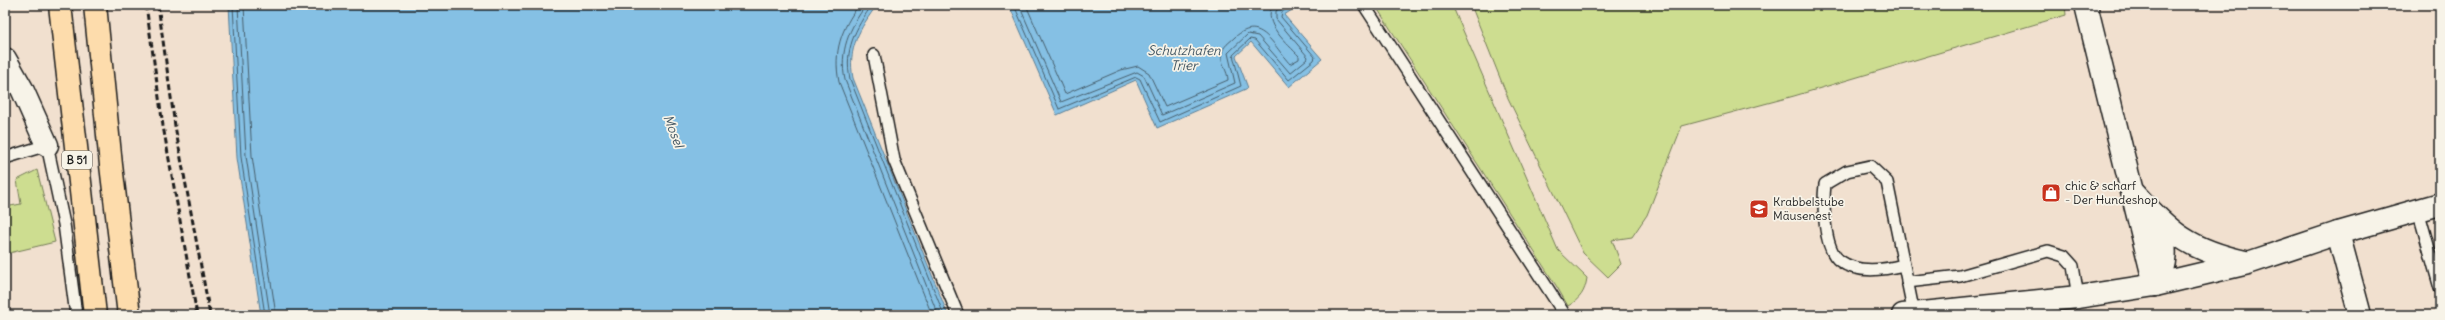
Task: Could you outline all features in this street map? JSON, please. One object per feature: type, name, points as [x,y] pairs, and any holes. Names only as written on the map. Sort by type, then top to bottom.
[{"type":"main road","name":"B 51","points":[[60,5],[94,315]]},
{"type":"main road","name":"B 51","points":[[96,5],[111,165],[129,315]]},
{"type":"street","points":[[2086,5],[2155,285]]},
{"type":"street","points":[[5,59],[22,89],[47,145]]},
{"type":"street","points":[[2133,192],[2173,234],[2204,250],[2222,257],[2248,263]]},
{"type":"street","points":[[1908,314],[2078,297],[2155,285],[2248,263],[2338,233],[2440,204]]},
{"type":"street","points":[[2155,285],[2161,276],[2164,258],[2164,237],[2160,222]]},
{"type":"street","points":[[2338,233],[2360,315]]},
{"type":"lane","points":[[1364,5],[1563,312],[1560,315]]},
{"type":"lane","points":[[874,55],[894,160],[958,315]]},
{"type":"lane","points":[[5,158],[47,145],[64,224],[76,315]]},
{"type":"lane","points":[[1903,265],[1882,270],[1858,268],[1839,261],[1828,240],[1822,203],[1825,184],[1847,171],[1870,166],[1887,182],[1907,282],[1908,314]]},
{"type":"lane","points":[[2418,210],[2435,251],[2440,288]]},
{"type":"lane","points":[[1907,282],[1960,276],[2048,251],[2064,256],[2073,266],[2078,297]]},
{"type":"green space","points":[[1375,5],[1452,5],[1558,250],[1587,278],[1585,287],[1579,298],[1568,306],[1557,287]]},
{"type":"green space","points":[[1471,5],[2065,5],[2066,15],[1794,96],[1682,126],[1647,215],[1632,237],[1612,240],[1621,264],[1608,277],[1583,253],[1508,98]]},
{"type":"green space","points":[[37,170],[55,242],[5,254],[5,207],[21,204],[17,180]]},
{"type":"water","name":"Mosel","points":[[229,5],[877,5],[865,22],[853,48],[853,78],[948,315],[261,315],[237,158]]},
{"type":"water","name":"Schutzhafen Trier","points":[[1009,5],[1300,5],[1284,15],[1322,59],[1289,87],[1251,42],[1236,56],[1248,88],[1157,128],[1136,80],[1057,115]]},
{"type":"railway","points":[[146,5],[163,126],[197,315]]},
{"type":"railway","points":[[158,5],[175,126],[210,315]]},
{"type":"place","name":"chic & scharf - Der Hundeshop","points":[[2051,193]]},
{"type":"place","name":"Krabbelstube Mäusenest","points":[[1759,209]]}]
